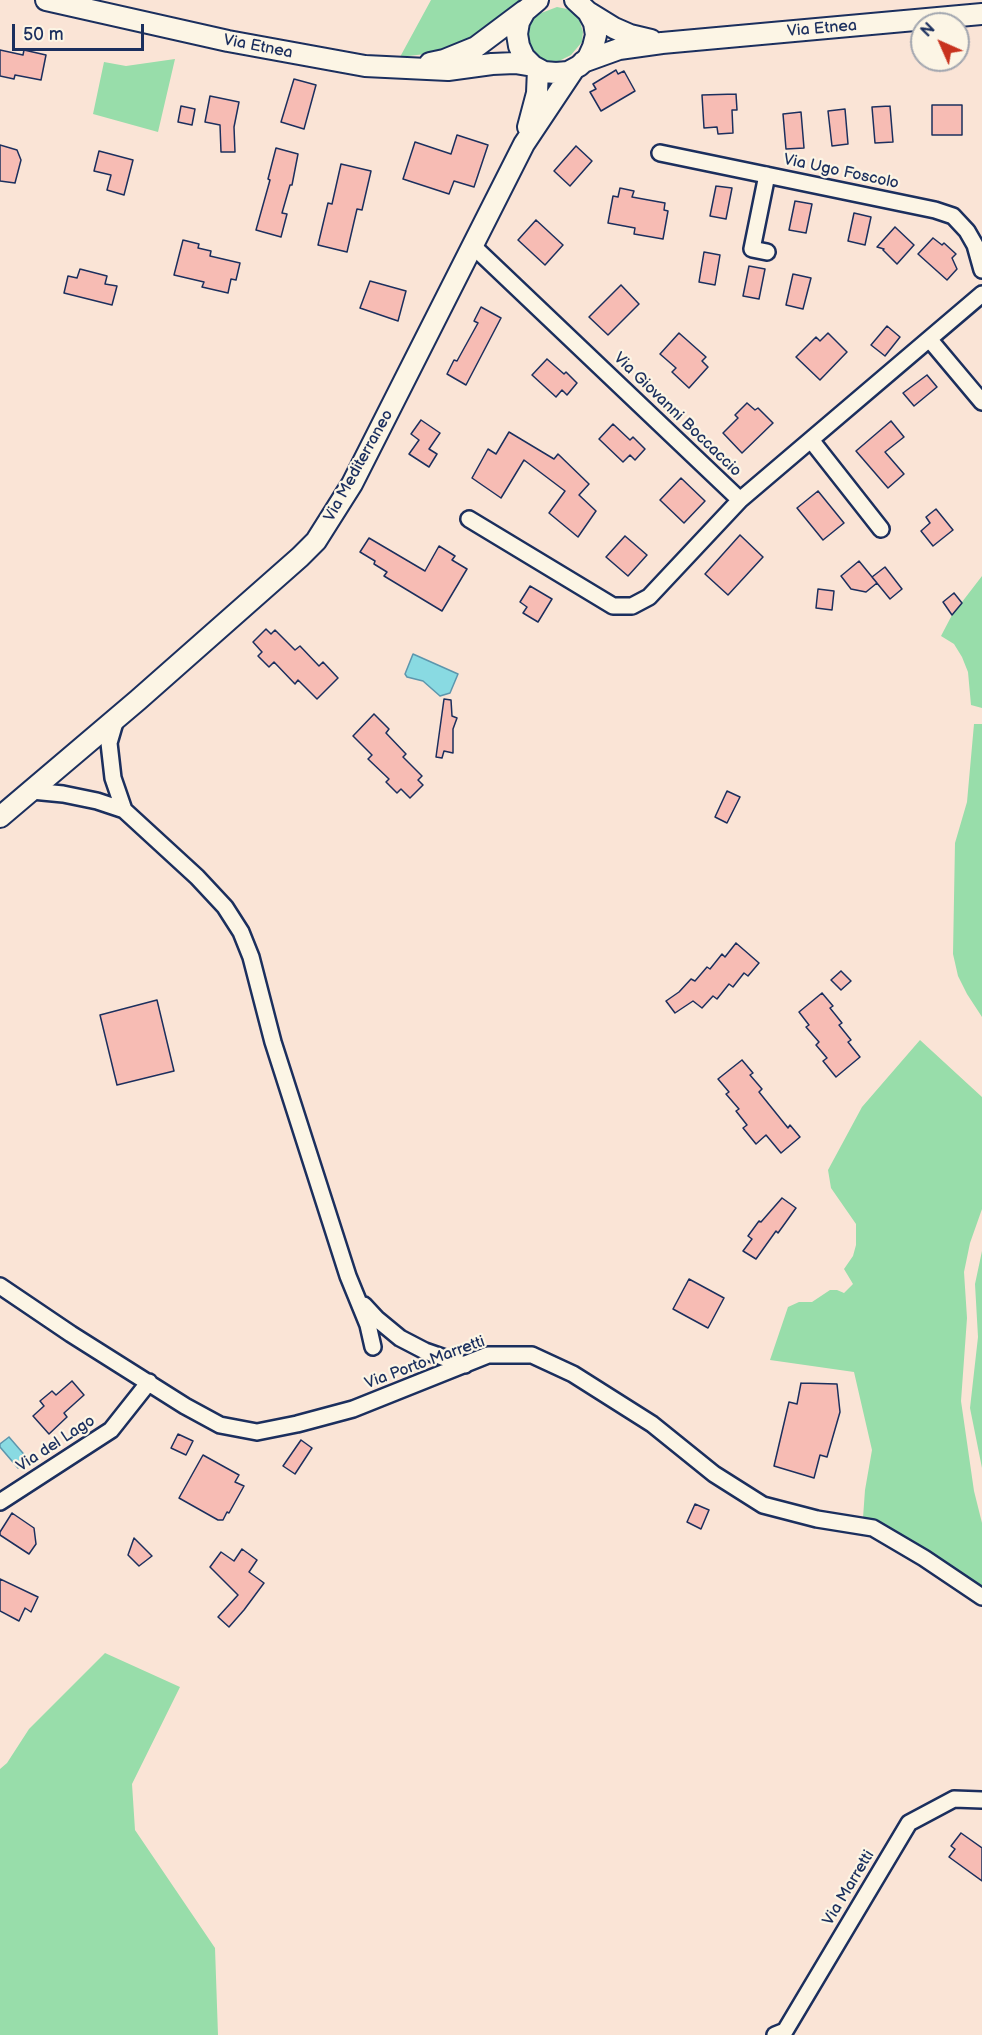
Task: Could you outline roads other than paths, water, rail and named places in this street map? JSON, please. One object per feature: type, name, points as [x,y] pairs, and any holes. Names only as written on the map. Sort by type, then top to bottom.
[{"type":"street","name":"Via Etnea","points":[[46,0],[228,41],[365,66],[448,70],[515,63],[556,74],[619,49],[662,43],[982,14]]},
{"type":"street","points":[[401,68],[444,60],[476,47],[531,4]]},
{"type":"street","points":[[524,144],[537,93],[536,67],[524,57],[517,40],[518,28],[531,4]]},
{"type":"street","points":[[524,144],[579,66],[591,53],[596,35],[594,23],[583,5]]},
{"type":"street","points":[[583,5],[614,28],[630,35],[662,43]]},
{"type":"street","name":"Via Mediterraneo","points":[[0,817],[316,541],[352,484],[524,144]]},
{"type":"street","name":"Via Ugo Foscolo","points":[[660,153],[935,210],[953,216],[967,231],[975,245],[982,270]]},
{"type":"street","points":[[767,175],[752,249],[767,252]]},
{"type":"street","name":"Via Giovanni Boccaccio","points":[[469,519],[613,606],[632,606],[649,597],[740,500],[473,246]]},
{"type":"street","points":[[740,500],[982,294]]},
{"type":"street","points":[[930,340],[982,402]]},
{"type":"street","points":[[811,440],[881,529]]},
{"type":"street","points":[[116,718],[109,743],[113,778],[124,810]]},
{"type":"street","points":[[32,790],[96,801],[124,810],[197,877],[225,907],[241,932],[251,957],[273,1042],[340,1254],[368,1325],[373,1347]]},
{"type":"street","name":"Via Porto Marretti","points":[[0,1286],[185,1406],[220,1425],[257,1432],[353,1409],[488,1355],[532,1355],[573,1374],[652,1424],[714,1474],[763,1505],[817,1519],[873,1528],[924,1558],[982,1598]]},
{"type":"street","points":[[358,1298],[377,1319],[400,1338],[425,1351],[465,1365]]},
{"type":"street","name":"Via del Lago","points":[[0,1502],[111,1430],[149,1382]]},
{"type":"street","name":"Via Marretti","points":[[775,2035],[784,2031],[909,1823],[954,1799],[982,1800]]},
{"type":"water","points":[[413,654],[458,674],[450,693],[440,696],[423,681],[407,677],[405,674]]},
{"type":"water","points":[[9,1437],[28,1459],[18,1468],[0,1447],[0,1444]]}]
